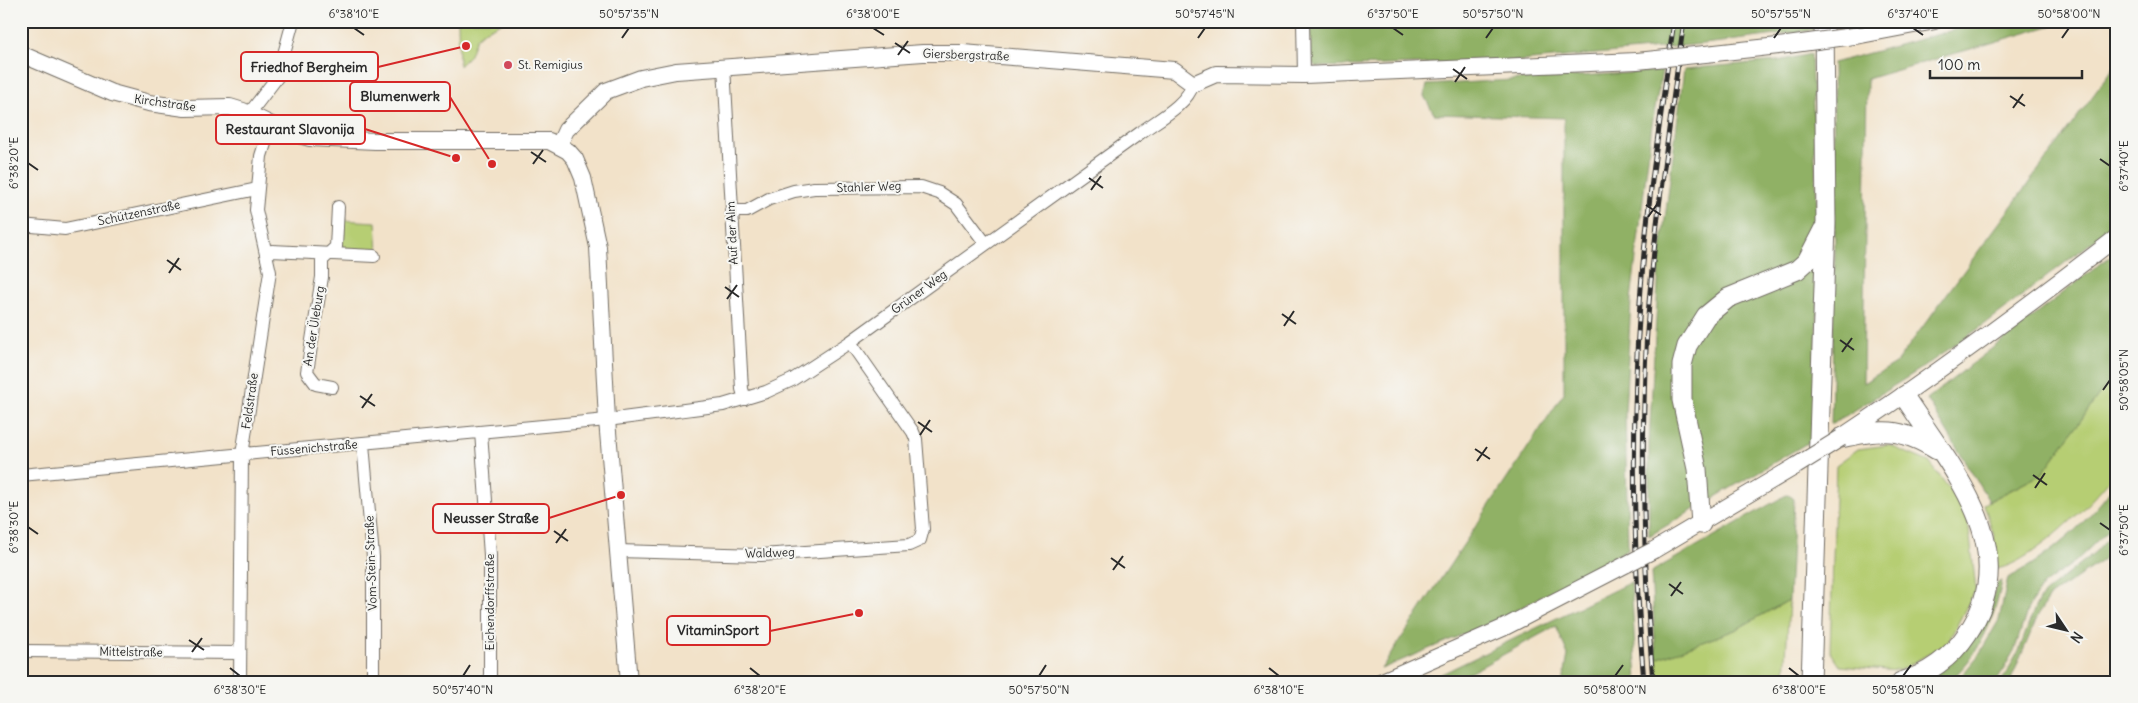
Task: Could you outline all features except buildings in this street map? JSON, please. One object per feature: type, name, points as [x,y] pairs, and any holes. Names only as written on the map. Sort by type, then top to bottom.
[{"type":"main road","points":[[1811,682],[1826,224],[1824,21]]},
{"type":"main road","points":[[1193,84],[1216,74],[1304,75],[1519,68],[1637,61],[1787,45],[1861,35],[1935,21]]},
{"type":"main road","name":"Giersbergstraße","points":[[559,145],[566,130],[606,91],[641,78],[724,66],[923,53],[964,53],[1174,70],[1193,84]]},
{"type":"main road","name":"Kirchstraße","points":[[21,54],[121,96],[148,103],[185,108],[230,107],[271,125],[310,138],[384,142],[549,141],[559,145]]},
{"type":"main road","points":[[559,145],[576,159],[583,178],[598,247],[607,420],[629,682]]},
{"type":"main road","points":[[1701,524],[1697,469],[1682,400],[1682,365],[1687,346],[1706,316],[1728,298],[1797,270],[1807,261],[1826,224]]},
{"type":"main road","points":[[1380,682],[1503,628],[1701,524],[1841,438],[1904,396],[2047,291],[2117,236]]},
{"type":"main road","points":[[1901,682],[1923,674],[1952,652],[1975,624],[1986,592],[1989,573],[1987,542],[1982,525],[1966,491],[1904,396]]},
{"type":"main road","points":[[1841,438],[1874,430],[1887,431],[1906,434],[1940,452]]},
{"type":"street","points":[[249,114],[278,76],[293,21]]},
{"type":"street","points":[[1303,21],[1304,75]]},
{"type":"street","name":"Auf der Alm","points":[[724,66],[742,389],[745,399]]},
{"type":"street","name":"Grüner Weg","points":[[607,420],[723,405],[745,399],[792,380],[850,342],[1179,103],[1190,91],[1193,84]]},
{"type":"street","name":"Feldstraße","points":[[240,682],[242,454],[270,272],[256,210],[261,156],[271,125]]},
{"type":"street","name":"Stahler Weg","points":[[731,211],[747,211],[769,199],[794,191],[814,188],[922,186],[939,193],[956,204],[972,222],[986,244]]},
{"type":"street","name":"Schützenstraße","points":[[21,226],[65,229],[257,188]]},
{"type":"street","name":"An der Üleburg","points":[[332,387],[316,384],[307,372],[322,276],[322,260],[331,254],[336,247],[338,207]]},
{"type":"street","points":[[266,253],[374,256]]},
{"type":"street","name":"Waldweg","points":[[618,551],[761,555],[909,545],[920,540],[923,529],[916,439],[850,342]]},
{"type":"street","name":"Füssenichstraße","points":[[21,475],[607,420]]},
{"type":"street","name":"Eichendorffstraße","points":[[481,432],[490,555],[490,682]]},
{"type":"street","name":"Vom-Stein-Straße","points":[[363,444],[373,557],[373,682]]},
{"type":"street","name":"Mittelstraße","points":[[21,651],[240,653]]},
{"type":"green space","points":[[458,21],[505,21],[484,31],[476,38],[470,55],[459,66]]},
{"type":"green space","points":[[1310,21],[1853,21],[1854,25],[1713,43],[1521,61],[1316,67],[1311,61]]},
{"type":"green space","points":[[1986,21],[2067,21],[1867,79],[1863,383],[1896,363],[2117,63],[2117,223],[1985,324],[1919,370],[1831,425],[1835,252],[1833,63]]},
{"type":"green space","points":[[1811,54],[1819,259],[1814,439],[1649,536],[1649,442],[1659,266],[1684,69],[1778,61]]},
{"type":"green space","points":[[1662,71],[1652,124],[1631,300],[1625,412],[1628,549],[1502,618],[1381,669],[1564,393],[1564,118],[1434,114],[1424,96],[1427,85]]},
{"type":"green space","points":[[341,220],[376,222],[378,252],[340,248]]},
{"type":"green space","points":[[2117,251],[2117,370],[2042,474],[1989,501],[1927,399]]},
{"type":"green space","points":[[2117,370],[2117,470],[2079,513],[2045,543],[2012,564],[1997,569],[1994,536],[1984,504],[2042,474]]},
{"type":"green space","points":[[1888,445],[1929,462],[1967,512],[1976,589],[1947,644],[1898,671],[1840,666],[1830,651],[1836,465],[1858,449]]},
{"type":"green space","points":[[2117,481],[2117,522],[2076,561],[2043,585],[2028,608],[2015,649],[1996,682],[1956,682],[1978,656],[1999,620],[2008,578],[2038,560],[2068,536],[2095,509]]},
{"type":"green space","points":[[1788,494],[1794,499],[1789,600],[1735,630],[1656,659],[1651,572]]},
{"type":"green space","points":[[2117,528],[2117,544],[2103,560],[2050,596],[2039,613],[2010,682],[2001,682],[2019,651],[2035,607],[2043,594],[2095,552]]},
{"type":"green space","points":[[2002,581],[1990,623],[1969,661],[1948,682],[1926,682],[1952,660],[1971,640],[1986,617],[1996,584]]},
{"type":"green space","points":[[1631,582],[1637,682],[1563,682],[1568,655],[1556,626],[1453,682],[1425,682]]},
{"type":"green space","points":[[1789,600],[1785,678],[1770,682],[1658,682],[1656,659],[1735,630]]},
{"type":"railway","points":[[1644,682],[1637,587],[1634,493],[1637,351],[1646,232],[1674,21]]},
{"type":"railway","points":[[1653,682],[1645,540],[1643,445],[1646,350],[1656,232],[1684,21]]},
{"type":"place","name":"Friedhof Bergheim","points":[[466,46]]},
{"type":"place","name":"St. Remigius","points":[[508,65]]},
{"type":"place","name":"Restaurant Slavonija","points":[[456,158]]},
{"type":"place","name":"Blumenwerk","points":[[492,164]]},
{"type":"place","name":"Neusser Straße","points":[[621,495]]},
{"type":"place","name":"VitaminSport","points":[[859,613]]}]
